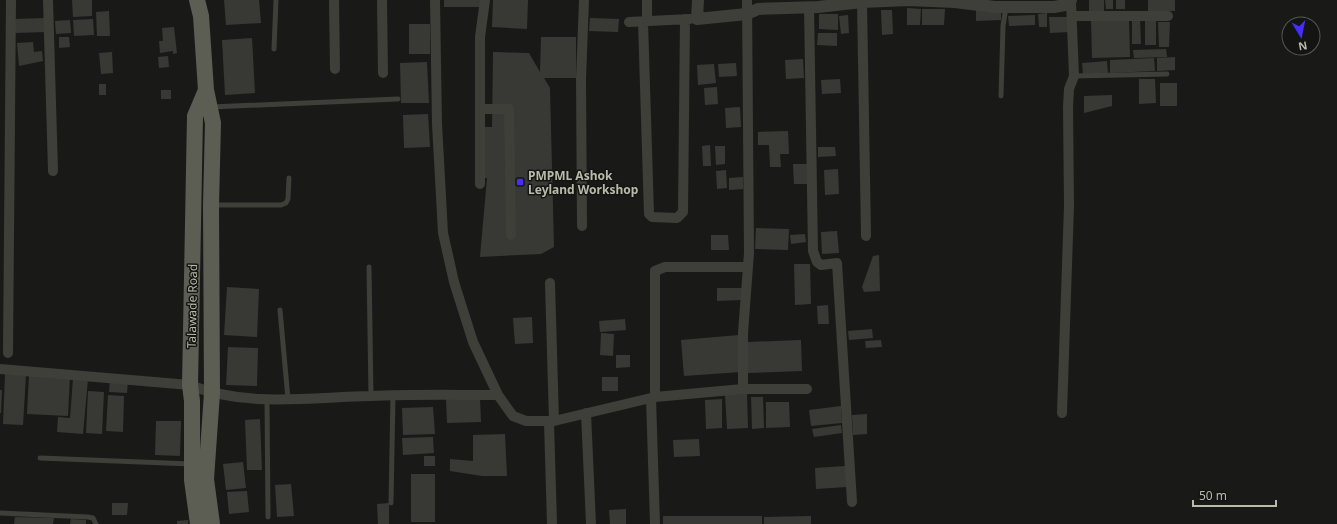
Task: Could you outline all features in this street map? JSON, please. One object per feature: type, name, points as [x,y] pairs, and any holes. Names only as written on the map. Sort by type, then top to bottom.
[{"type":"main road","name":"Talawade Road","points":[[197,0],[201,16],[206,90],[213,123],[211,205],[212,394],[206,479],[212,524]]},
{"type":"main road","name":"Talawade Road","points":[[198,524],[192,480],[192,401],[190,385],[195,116],[206,90]]},
{"type":"street","points":[[8,353],[11,0]]},
{"type":"street","points":[[48,0],[53,171]]},
{"type":"street","points":[[334,0],[335,69]]},
{"type":"street","points":[[382,0],[383,73]]},
{"type":"street","points":[[435,0],[437,124],[443,233],[454,282],[473,342],[498,395],[513,416],[526,421],[552,422],[653,398],[743,389],[807,389]]},
{"type":"street","points":[[480,184],[480,37],[485,0]]},
{"type":"street","points":[[582,226],[581,79],[584,0]]},
{"type":"street","points":[[647,0],[645,22],[649,214],[652,217],[677,218],[683,212],[685,19]]},
{"type":"street","points":[[698,0],[698,19]]},
{"type":"street","points":[[743,389],[743,333],[748,267],[747,0]]},
{"type":"street","points":[[629,22],[698,19],[747,14],[758,9],[793,4],[809,7],[834,3],[908,0],[955,2],[1006,7],[1054,7],[1071,1],[1074,76],[1069,89],[1068,107],[1069,206],[1062,413]]},
{"type":"street","points":[[862,2],[866,236]]},
{"type":"street","points":[[809,7],[813,251],[817,262],[822,264],[837,264],[852,502]]},
{"type":"street","points":[[1072,16],[1168,16]]},
{"type":"street","points":[[480,109],[509,109],[511,235]]},
{"type":"street","points":[[655,524],[653,398],[655,271],[665,267],[748,267]]},
{"type":"street","points":[[550,283],[552,524]]},
{"type":"street","points":[[0,369],[190,385],[212,394],[267,400],[393,395],[498,395]]},
{"type":"street","points":[[586,413],[591,524]]},
{"type":"lane","points":[[274,49],[276,0]]},
{"type":"lane","points":[[1001,96],[1003,26],[1006,7]]},
{"type":"lane","points":[[1074,76],[1167,74]]},
{"type":"lane","points":[[210,107],[398,99]]},
{"type":"lane","points":[[211,205],[282,205],[286,203],[288,199],[289,178]]},
{"type":"lane","points":[[369,267],[371,396]]},
{"type":"lane","points":[[280,310],[288,399]]},
{"type":"lane","points":[[391,502],[393,395]]},
{"type":"lane","points":[[267,400],[268,516]]},
{"type":"lane","points":[[40,458],[192,464]]},
{"type":"lane","points":[[0,512],[88,517],[93,518],[96,524]]},
{"type":"building","points":[[72,0],[92,0],[92,16],[73,17]]},
{"type":"building","points":[[224,0],[259,0],[261,23],[226,25]]},
{"type":"building","points":[[444,0],[480,0],[480,7],[444,7]]},
{"type":"building","points":[[493,0],[528,0],[527,29],[492,27]]},
{"type":"building","points":[[1089,0],[1104,0],[1104,11],[1089,12]]},
{"type":"building","points":[[1105,0],[1113,0],[1113,9],[1106,9]]},
{"type":"building","points":[[1116,0],[1125,0],[1125,9],[1116,9]]},
{"type":"building","points":[[1148,0],[1175,0],[1175,11],[1148,11]]},
{"type":"building","points":[[907,8],[921,9],[920,25],[907,25]]},
{"type":"building","points":[[1001,8],[1001,20],[976,21],[976,9]]},
{"type":"building","points":[[922,9],[945,9],[944,25],[922,25]]},
{"type":"building","points":[[881,10],[892,10],[893,34],[882,35]]},
{"type":"building","points":[[109,11],[110,36],[97,36],[96,12]]},
{"type":"building","points":[[1047,13],[1047,27],[1039,27],[1038,14]]},
{"type":"building","points":[[819,14],[838,14],[838,30],[819,29]]},
{"type":"building","points":[[848,15],[849,33],[841,34],[839,16]]},
{"type":"building","points":[[1035,15],[1035,25],[1009,26],[1008,16]]},
{"type":"building","points":[[1049,17],[1069,17],[1069,32],[1050,33]]},
{"type":"building","points":[[46,18],[47,32],[14,33],[13,19]]},
{"type":"building","points":[[590,18],[619,19],[618,32],[589,31]]},
{"type":"building","points":[[1132,18],[1140,18],[1141,44],[1132,44]]},
{"type":"building","points":[[93,19],[94,35],[74,36],[73,20]]},
{"type":"building","points":[[1129,19],[1130,57],[1092,58],[1091,20]]},
{"type":"building","points":[[70,20],[71,33],[56,34],[55,21]]},
{"type":"building","points":[[1145,20],[1156,20],[1156,45],[1145,45]]},
{"type":"building","points":[[1158,22],[1170,22],[1169,47],[1159,47]]},
{"type":"building","points":[[409,24],[430,24],[430,54],[409,54]]},
{"type":"building","points":[[174,27],[177,53],[173,54],[173,51],[160,53],[159,41],[163,41],[162,28]]},
{"type":"building","points":[[818,33],[837,33],[837,46],[817,45]]},
{"type":"building","points":[[59,37],[69,37],[70,47],[59,48]]},
{"type":"building","name":"PMPML Ashok Leyland Workshop","points":[[541,37],[576,37],[576,78],[544,78],[550,88],[554,247],[541,254],[480,257],[487,178],[485,178],[483,127],[492,127],[493,52],[529,53],[540,72]]},
{"type":"building","points":[[252,38],[255,93],[225,95],[222,40]]},
{"type":"building","points":[[33,42],[34,52],[42,51],[43,61],[19,66],[17,43]]},
{"type":"building","points":[[1166,49],[1167,57],[1134,58],[1133,50]]},
{"type":"building","points":[[112,52],[113,73],[101,74],[99,53]]},
{"type":"building","points":[[168,56],[169,67],[159,68],[158,57]]},
{"type":"building","points":[[1175,57],[1175,70],[1157,71],[1157,58]]},
{"type":"building","points":[[1154,58],[1155,71],[1110,73],[1110,60]]},
{"type":"building","points":[[803,59],[804,78],[786,79],[785,60]]},
{"type":"building","points":[[1107,61],[1108,73],[1083,74],[1082,63]]},
{"type":"building","points":[[427,62],[429,103],[401,103],[400,63]]},
{"type":"building","points":[[736,63],[737,76],[719,77],[718,64]]},
{"type":"building","points":[[714,64],[716,83],[698,85],[697,65]]},
{"type":"building","points":[[840,79],[841,93],[822,94],[821,80]]},
{"type":"building","points":[[1139,79],[1155,79],[1156,103],[1139,104]]},
{"type":"building","points":[[1160,83],[1177,83],[1177,106],[1160,106]]},
{"type":"building","points":[[99,84],[106,84],[106,95],[99,95]]},
{"type":"building","points":[[717,87],[718,104],[705,105],[704,88]]},
{"type":"building","points":[[161,90],[171,90],[171,99],[161,99]]},
{"type":"building","points":[[1112,95],[1112,106],[1084,113],[1084,96]]},
{"type":"building","points":[[740,107],[741,127],[726,128],[725,108]]},
{"type":"building","points":[[428,114],[430,147],[404,148],[403,115]]},
{"type":"building","points":[[788,131],[789,154],[780,154],[781,167],[770,167],[769,145],[758,145],[758,132]]},
{"type":"building","points":[[710,145],[711,166],[703,166],[702,146]]},
{"type":"building","points":[[715,146],[725,146],[725,164],[716,165]]},
{"type":"building","points":[[818,147],[835,147],[836,156],[818,157]]},
{"type":"building","points":[[793,164],[807,164],[808,184],[794,184]]},
{"type":"building","points":[[838,169],[839,194],[825,195],[824,170]]},
{"type":"building","points":[[726,170],[727,188],[717,189],[716,171]]},
{"type":"building","points":[[743,177],[743,189],[729,190],[729,178]]},
{"type":"building","points":[[756,228],[789,229],[788,250],[755,249]]},
{"type":"building","points":[[837,231],[839,253],[822,254],[821,232]]},
{"type":"building","points":[[805,234],[806,242],[791,244],[790,235]]},
{"type":"building","points":[[711,235],[728,235],[729,250],[711,250]]},
{"type":"building","points":[[879,255],[880,291],[864,292],[862,287],[873,256]]},
{"type":"building","points":[[794,264],[810,264],[811,304],[795,305]]},
{"type":"building","points":[[227,287],[259,289],[257,337],[224,335]]},
{"type":"building","points":[[717,288],[743,288],[742,300],[717,301]]},
{"type":"building","points":[[828,305],[829,324],[818,324],[817,306]]},
{"type":"building","points":[[532,317],[533,343],[515,344],[513,318]]},
{"type":"building","points":[[625,319],[626,330],[600,332],[599,321]]},
{"type":"building","points":[[872,329],[873,338],[849,340],[848,331]]},
{"type":"building","points":[[601,333],[614,334],[613,356],[600,355]]},
{"type":"building","points":[[739,335],[741,372],[684,376],[681,340]]},
{"type":"building","points":[[801,340],[802,371],[748,373],[747,342]]},
{"type":"building","points":[[881,340],[882,347],[866,348],[865,341]]},
{"type":"building","points":[[228,347],[258,348],[257,386],[226,385]]},
{"type":"building","points":[[616,355],[630,355],[630,367],[616,368]]},
{"type":"building","points":[[5,374],[26,375],[23,425],[3,424]]},
{"type":"building","points":[[29,374],[70,376],[68,416],[27,414]]},
{"type":"building","points":[[602,377],[618,377],[618,391],[602,391]]},
{"type":"building","points":[[73,378],[88,379],[83,434],[57,432],[58,417],[70,418]]},
{"type":"building","points":[[110,380],[128,380],[127,393],[109,392]]},
{"type":"building","points":[[0,390],[2,390],[1,413],[0,413]]},
{"type":"building","points":[[88,391],[104,392],[102,434],[86,433]]},
{"type":"building","points":[[747,393],[748,428],[727,429],[725,394]]},
{"type":"building","points":[[108,395],[124,396],[123,432],[106,431]]},
{"type":"building","points":[[751,397],[763,397],[764,428],[752,429]]},
{"type":"building","points":[[480,398],[481,422],[447,423],[446,399]]},
{"type":"building","points":[[722,399],[722,428],[706,429],[705,400]]},
{"type":"building","points":[[766,402],[789,402],[790,427],[766,428]]},
{"type":"building","points":[[841,406],[842,423],[811,426],[809,410]]},
{"type":"building","points":[[433,407],[435,434],[403,435],[402,408]]},
{"type":"building","points":[[867,414],[867,434],[853,435],[852,415]]},
{"type":"building","points":[[260,419],[262,470],[247,470],[245,420]]},
{"type":"building","points":[[156,421],[181,421],[180,456],[155,455]]},
{"type":"building","points":[[841,425],[842,433],[814,437],[812,429]]},
{"type":"building","points":[[505,434],[507,476],[482,476],[450,471],[450,459],[473,461],[473,435]]},
{"type":"building","points":[[433,437],[434,453],[403,455],[402,438]]},
{"type":"building","points":[[699,439],[700,456],[674,457],[673,440]]},
{"type":"building","points":[[424,456],[435,456],[435,466],[424,466]]},
{"type":"building","points":[[243,462],[246,488],[226,490],[223,464]]},
{"type":"building","points":[[845,466],[847,487],[816,489],[815,468]]},
{"type":"building","points":[[411,474],[435,474],[435,522],[411,522]]},
{"type":"building","points":[[291,484],[294,516],[277,517],[275,485]]},
{"type":"building","points":[[247,491],[249,512],[229,514],[227,492]]},
{"type":"building","points":[[112,503],[128,503],[127,515],[112,515]]},
{"type":"building","points":[[389,503],[389,524],[378,524],[377,504]]},
{"type":"building","points":[[626,509],[626,524],[610,524],[609,510]]},
{"type":"building","points":[[663,516],[762,516],[762,524],[663,524]]},
{"type":"building","points":[[811,516],[811,524],[764,524],[764,517]]},
{"type":"building","points":[[15,517],[54,518],[53,524],[14,524]]},
{"type":"building","points":[[71,519],[86,520],[86,524],[70,524]]},
{"type":"building","points":[[188,520],[188,524],[177,524],[177,521]]},
{"type":"place","name":"PMPML Ashok Leyland Workshop","points":[[520,182]]}]
